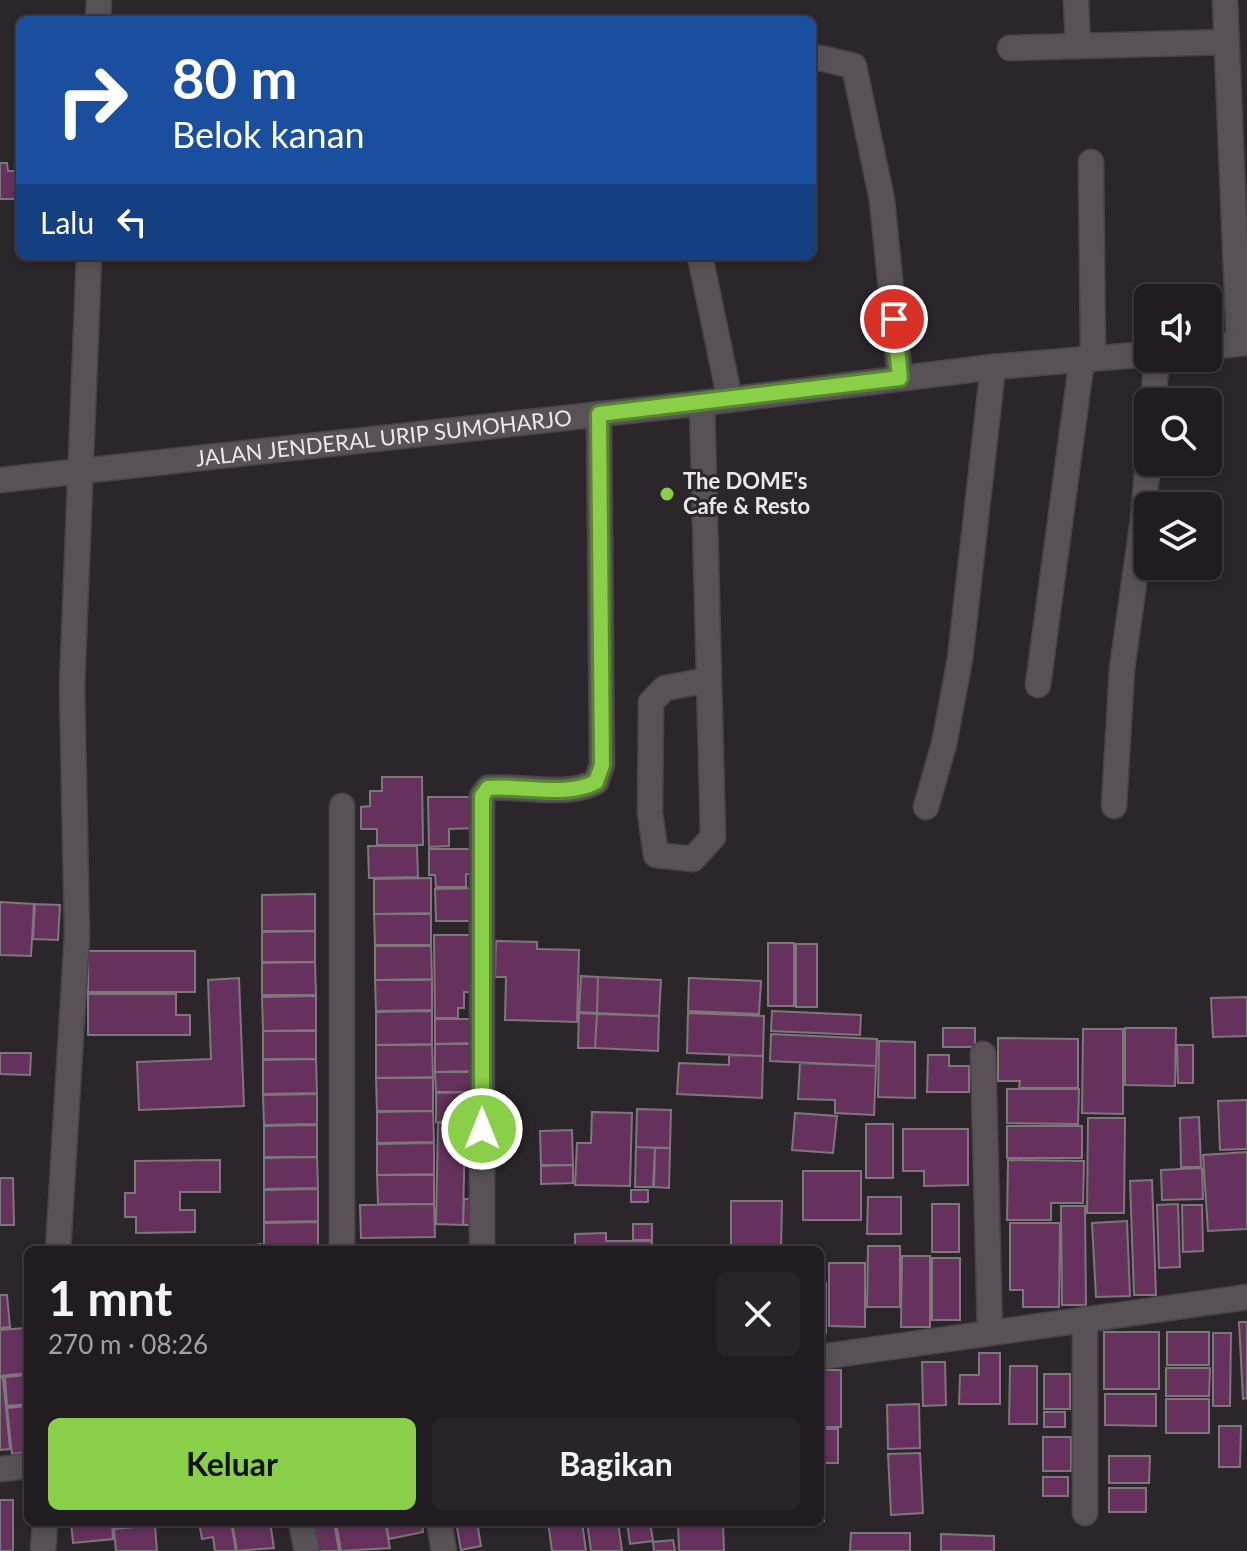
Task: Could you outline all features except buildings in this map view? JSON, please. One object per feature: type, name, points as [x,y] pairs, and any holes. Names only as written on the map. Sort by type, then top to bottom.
[{"type":"street","points":[[1076,0],[1078,46]]},
{"type":"street","points":[[1222,345],[1243,343],[1225,0]]},
{"type":"street","points":[[1010,48],[1227,42]]},
{"type":"street","points":[[816,58],[854,66],[882,200],[900,378]]},
{"type":"street","points":[[1038,685],[1087,359],[1091,162]]},
{"type":"street","points":[[58,1246],[77,935],[72,686],[89,260]]},
{"type":"street","points":[[701,260],[730,400]]},
{"type":"street","name":"JALAN JENDERAL URIP SUMOHARJO","points":[[0,480],[730,400],[993,367],[1134,355]]},
{"type":"street","points":[[926,807],[944,744],[958,672],[993,367]]},
{"type":"street","points":[[702,403],[713,837],[693,859],[656,855],[650,813],[651,702],[665,688],[709,680]]},
{"type":"street","points":[[482,1246],[482,796],[488,788],[582,790],[596,782],[602,765],[599,414]]},
{"type":"street","points":[[1114,806],[1122,669],[1147,476]]},
{"type":"street","points":[[342,806],[342,1246]]},
{"type":"street","points":[[983,1054],[990,1332]]},
{"type":"street","points":[[824,1356],[1247,1297]]},
{"type":"street","points":[[1085,1319],[1085,1513]]},
{"type":"street","points":[[0,1469],[24,1466]]},
{"type":"street","points":[[43,1551],[45,1526]]},
{"type":"street","points":[[302,1526],[307,1551]]},
{"type":"street","points":[[440,1526],[444,1551]]},
{"type":"place","name":"The DOME's Cafe & Resto","points":[[667,494]]},
{"type":"route","points":[[482,1129],[482,796],[488,788],[501,787],[582,790],[596,782],[602,765],[599,414],[900,378],[894,319]]}]
